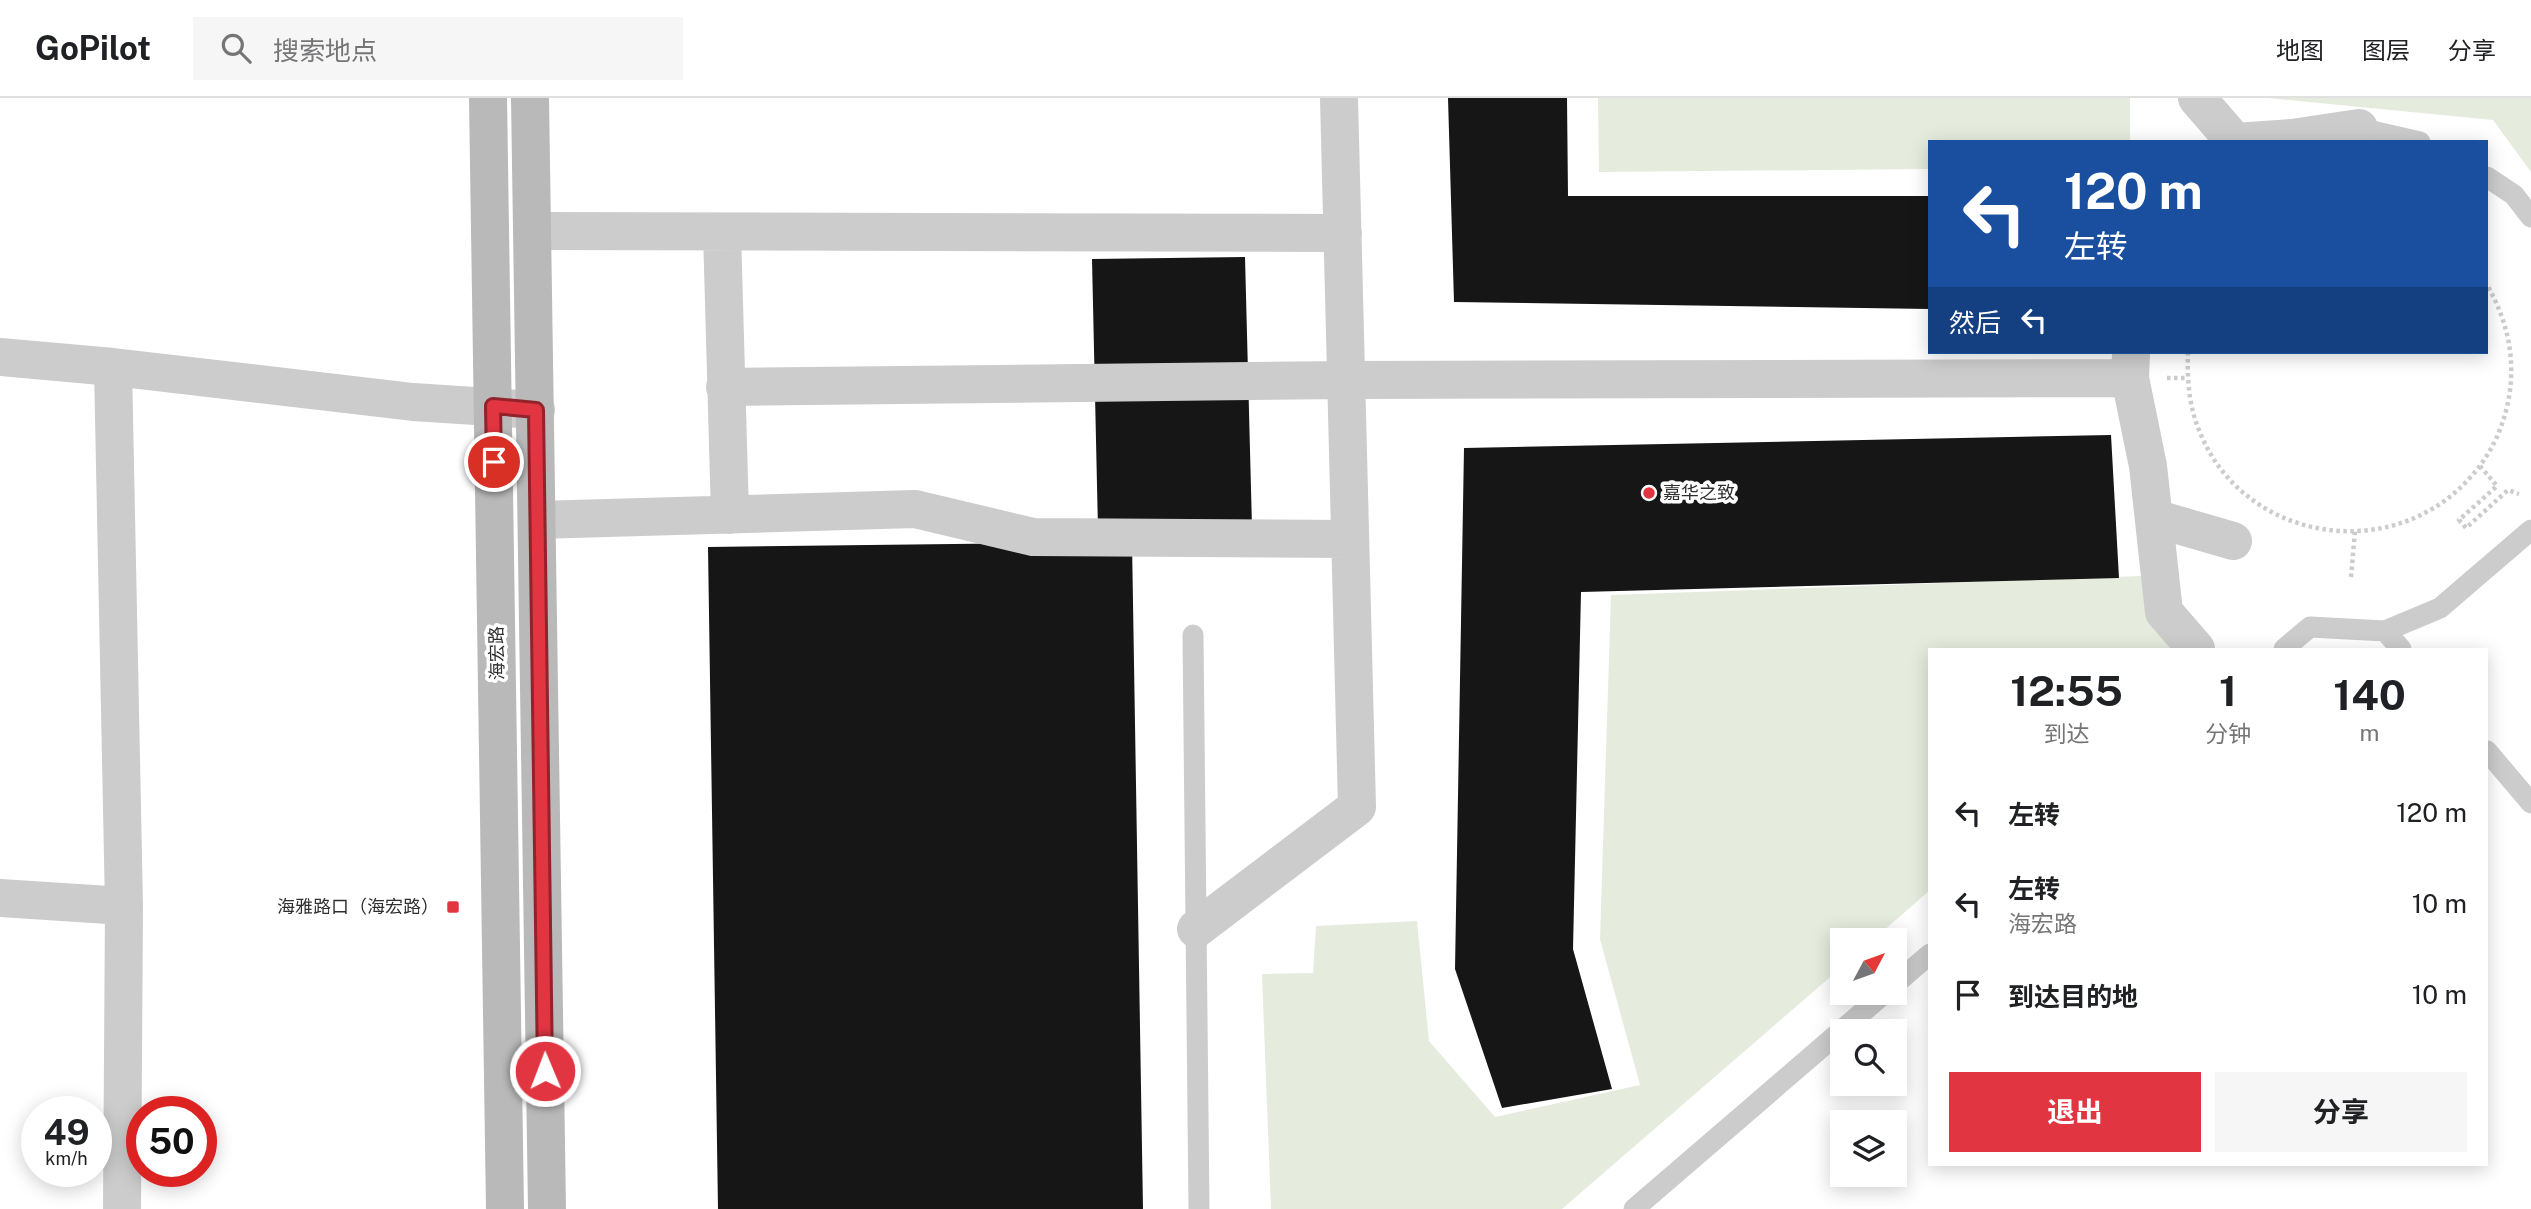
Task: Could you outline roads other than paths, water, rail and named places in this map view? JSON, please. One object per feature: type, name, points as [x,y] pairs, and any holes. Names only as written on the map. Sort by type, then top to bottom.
[{"type":"main road","name":"海宏路","points":[[488,98],[505,1209]]},
{"type":"main road","points":[[530,98],[547,1209]]},
{"type":"street","points":[[1196,929],[1357,807],[1339,98]]},
{"type":"street","points":[[2197,98],[2233,140]]},
{"type":"street","points":[[2298,140],[2359,128]]},
{"type":"street","points":[[533,231],[1343,233]]},
{"type":"street","points":[[722,232],[730,515]]},
{"type":"street","points":[[0,357],[113,367],[413,402],[536,410]]},
{"type":"street","points":[[725,387],[1347,380],[2130,365],[2148,466],[2164,612],[2195,648]]},
{"type":"street","points":[[113,367],[124,906],[122,1209]]},
{"type":"street","points":[[537,520],[915,509],[1033,537],[1350,538]]},
{"type":"street","points":[[2154,518],[2233,541]]},
{"type":"street","points":[[0,898],[124,906]]},
{"type":"lane","points":[[2359,128],[2411,140]]},
{"type":"lane","points":[[2488,178],[2514,195],[2531,218]]},
{"type":"lane","points":[[2285,648],[2310,627],[2385,631],[2440,608],[2531,530]]},
{"type":"lane","points":[[2385,631],[2400,648]]},
{"type":"lane","points":[[1193,635],[1199,1209]]},
{"type":"lane","points":[[2488,752],[2531,803]]},
{"type":"lane","points":[[1908,973],[1928,956]]},
{"type":"lane","points":[[1634,1209],[1871,1005]]},
{"type":"place","name":"嘉华之致","points":[[1649,493]]},
{"type":"place","name":"海雅路口（海宏路）","points":[[453,907]]}]
